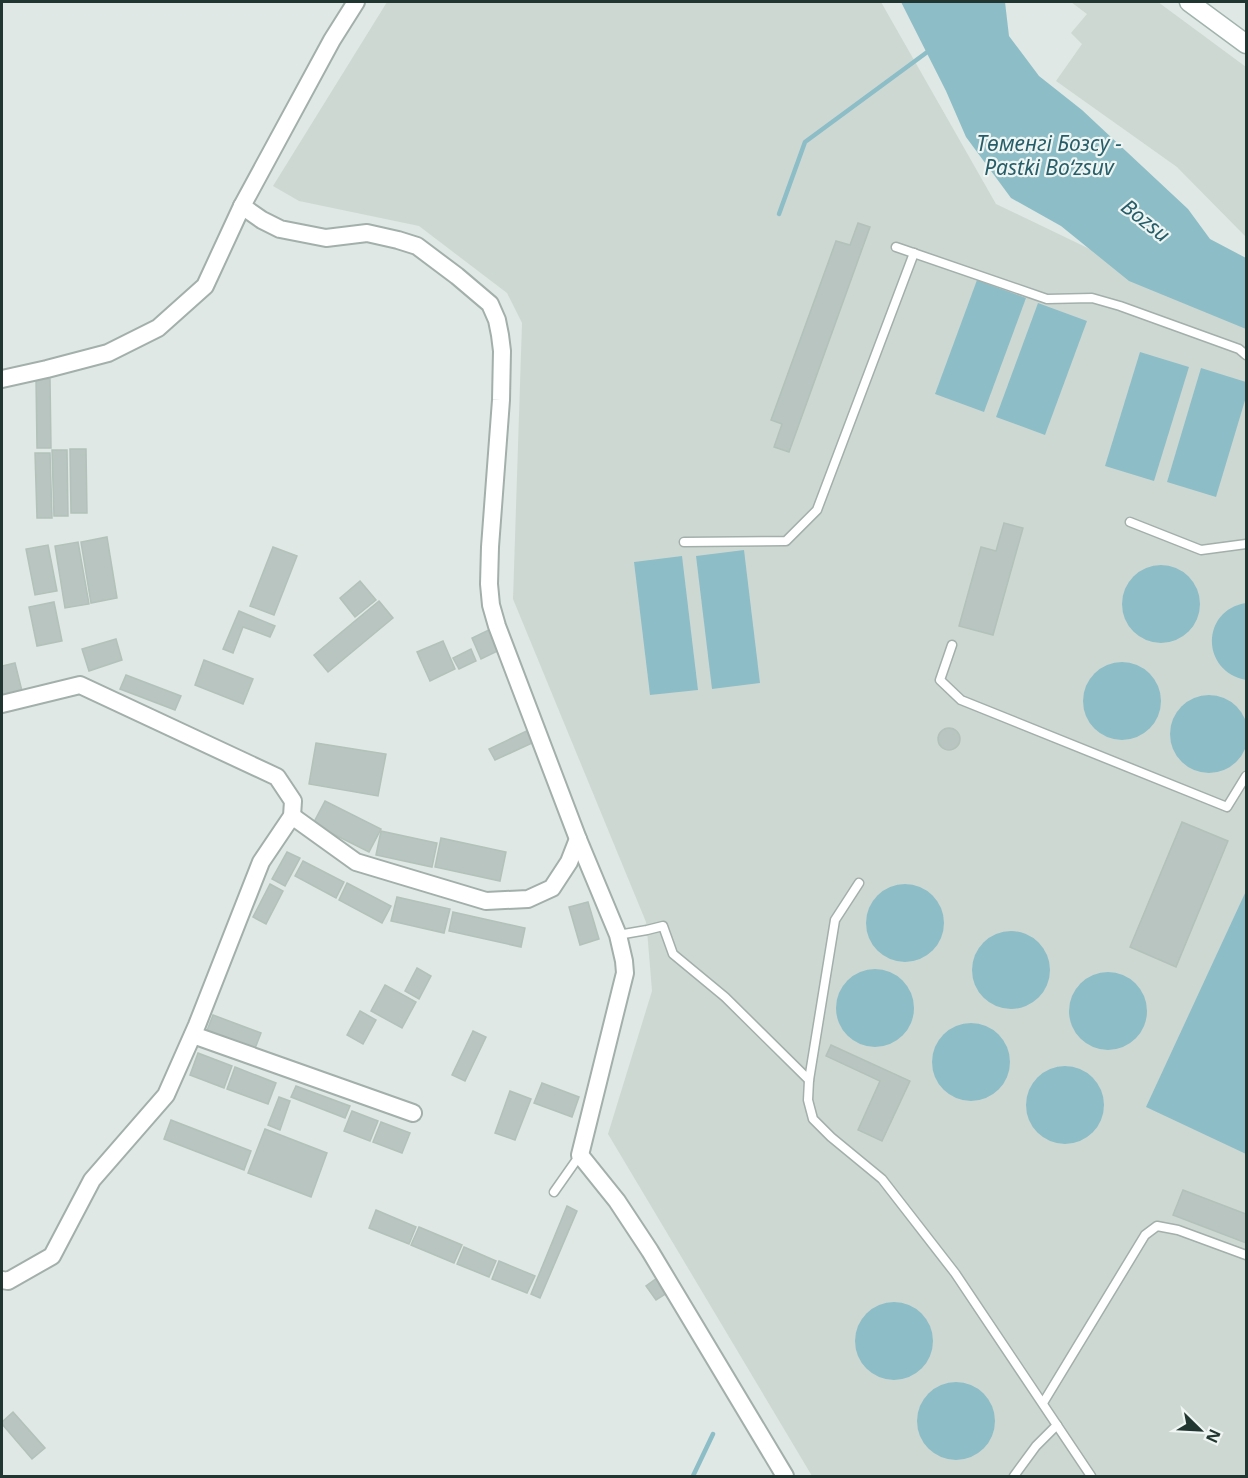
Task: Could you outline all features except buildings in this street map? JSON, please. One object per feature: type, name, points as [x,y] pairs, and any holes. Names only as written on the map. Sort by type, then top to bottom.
[{"type":"main road","points":[[1189,2],[1246,44]]},
{"type":"street","points":[[2,379],[108,353],[158,328],[205,286],[242,206],[332,40],[357,2]]},
{"type":"street","points":[[242,206],[280,230],[326,238],[367,233],[417,246],[490,304],[497,320],[502,351],[501,400],[490,547],[491,605],[578,839],[618,935],[624,961],[625,973],[580,1155],[616,1201],[650,1251],[785,1476]]},
{"type":"street","points":[[2,704],[80,685],[277,777],[293,801],[292,816],[261,862],[193,1035],[166,1095],[92,1180],[52,1256],[8,1281],[2,1280]]},
{"type":"street","points":[[292,816],[356,862],[486,901],[528,900],[552,888],[569,862],[578,839]]},
{"type":"street","points":[[193,1035],[413,1113]]},
{"type":"lane","points":[[896,247],[1047,299],[1092,298],[1120,306],[1239,349],[1246,355]]},
{"type":"lane","points":[[684,542],[786,541],[817,510],[914,253]]},
{"type":"lane","points":[[1130,522],[1201,550],[1246,544]]},
{"type":"lane","points":[[952,645],[940,680],[961,700],[1227,807],[1246,776]]},
{"type":"lane","points":[[859,883],[835,920],[809,1080],[808,1100],[813,1119],[882,1179],[956,1273],[1091,1476]]},
{"type":"lane","points":[[618,935],[663,926],[673,954],[725,997],[809,1080]]},
{"type":"lane","points":[[554,1192],[580,1155]]},
{"type":"lane","points":[[1043,1403],[1145,1234],[1157,1226],[1178,1230],[1246,1255]]},
{"type":"lane","points":[[1014,1476],[1036,1446],[1057,1425]]},
{"type":"shaded area","points":[[387,2],[881,2],[996,204],[1246,324],[1246,1476],[812,1476],[608,1134],[652,991],[647,930],[646,922],[513,599],[522,323],[507,293],[419,226],[299,201],[273,186]]},
{"type":"shaded area","points":[[1071,2],[1158,2],[1246,67],[1246,237],[1177,167],[1056,81],[1082,44],[1071,33],[1087,14]]},
{"type":"water","name":"Төменгі Бозсу - Pastki Boʻzsuv","points":[[901,2],[1005,2],[1009,36],[1039,76],[1082,110],[1188,209],[1210,239],[1246,258],[1246,329],[1129,281],[1061,226],[1011,198],[966,137],[946,91]]},
{"type":"water","points":[[977,280],[1026,298],[984,412],[935,394]]},
{"type":"water","points":[[1038,303],[1087,321],[1045,435],[996,417]]},
{"type":"water","points":[[1140,352],[1189,367],[1154,481],[1105,466]]},
{"type":"water","points":[[1201,368],[1246,382],[1246,397],[1216,497],[1167,482]]},
{"type":"water","points":[[744,550],[760,683],[712,689],[696,556]]},
{"type":"water","points":[[682,556],[698,690],[650,695],[634,562]]},
{"type":"water","points":[[1161,565],[1176,568],[1189,576],[1197,589],[1200,604],[1197,619],[1189,632],[1176,640],[1161,643],[1146,640],[1133,632],[1125,619],[1122,604],[1125,589],[1133,576],[1146,568]]},
{"type":"water","points":[[1246,603],[1246,680],[1231,674],[1220,665],[1214,654],[1212,641],[1214,628],[1221,617],[1231,608]]},
{"type":"water","points":[[1122,662],[1137,665],[1150,673],[1158,686],[1161,701],[1158,716],[1150,729],[1137,737],[1122,740],[1107,737],[1094,729],[1086,716],[1083,701],[1086,686],[1094,673],[1107,665]]},
{"type":"water","points":[[1209,695],[1224,698],[1241,712],[1248,734],[1245,749],[1231,766],[1209,773],[1194,770],[1177,756],[1170,734],[1173,719],[1187,702]]},
{"type":"water","points":[[905,884],[920,887],[933,895],[941,908],[944,923],[941,938],[933,951],[920,959],[905,962],[890,959],[877,951],[869,938],[866,923],[869,908],[877,895],[890,887]]},
{"type":"water","points":[[1246,891],[1246,1154],[1146,1107]]},
{"type":"water","points":[[1011,931],[1026,934],[1039,942],[1047,955],[1050,970],[1047,985],[1039,998],[1026,1006],[1011,1009],[996,1006],[983,998],[975,985],[972,970],[975,955],[983,942],[996,934]]},
{"type":"water","points":[[875,969],[890,972],[903,980],[911,993],[914,1008],[911,1023],[903,1036],[890,1044],[875,1047],[860,1044],[847,1036],[839,1023],[836,1008],[839,993],[847,980],[860,972]]},
{"type":"water","points":[[1108,972],[1123,975],[1136,983],[1144,996],[1147,1011],[1144,1026],[1136,1039],[1123,1047],[1108,1050],[1093,1047],[1080,1039],[1072,1026],[1069,1011],[1072,996],[1080,983],[1093,975]]},
{"type":"water","points":[[971,1023],[986,1026],[999,1034],[1007,1047],[1010,1062],[1007,1077],[999,1090],[986,1098],[971,1101],[956,1098],[943,1090],[935,1077],[932,1062],[935,1047],[943,1034],[956,1026]]},
{"type":"water","points":[[1065,1066],[1080,1069],[1093,1077],[1101,1090],[1104,1105],[1101,1120],[1093,1133],[1080,1141],[1065,1144],[1050,1141],[1037,1133],[1029,1120],[1026,1105],[1029,1090],[1037,1077],[1050,1069]]},
{"type":"water","points":[[894,1302],[909,1305],[922,1313],[930,1326],[933,1341],[930,1356],[922,1369],[909,1377],[894,1380],[879,1377],[866,1369],[858,1356],[855,1341],[858,1326],[866,1313],[879,1305]]},
{"type":"water","points":[[956,1382],[971,1385],[984,1393],[992,1406],[995,1421],[992,1436],[984,1449],[971,1457],[956,1460],[941,1457],[928,1449],[920,1436],[917,1421],[920,1406],[928,1393],[941,1385]]},
{"type":"waterway","points":[[779,214],[805,142],[930,50]]},
{"type":"waterway","points":[[693,1476],[713,1434]]},
{"type":"water label","name":"Bozsu","points":[[1146,220]]}]
